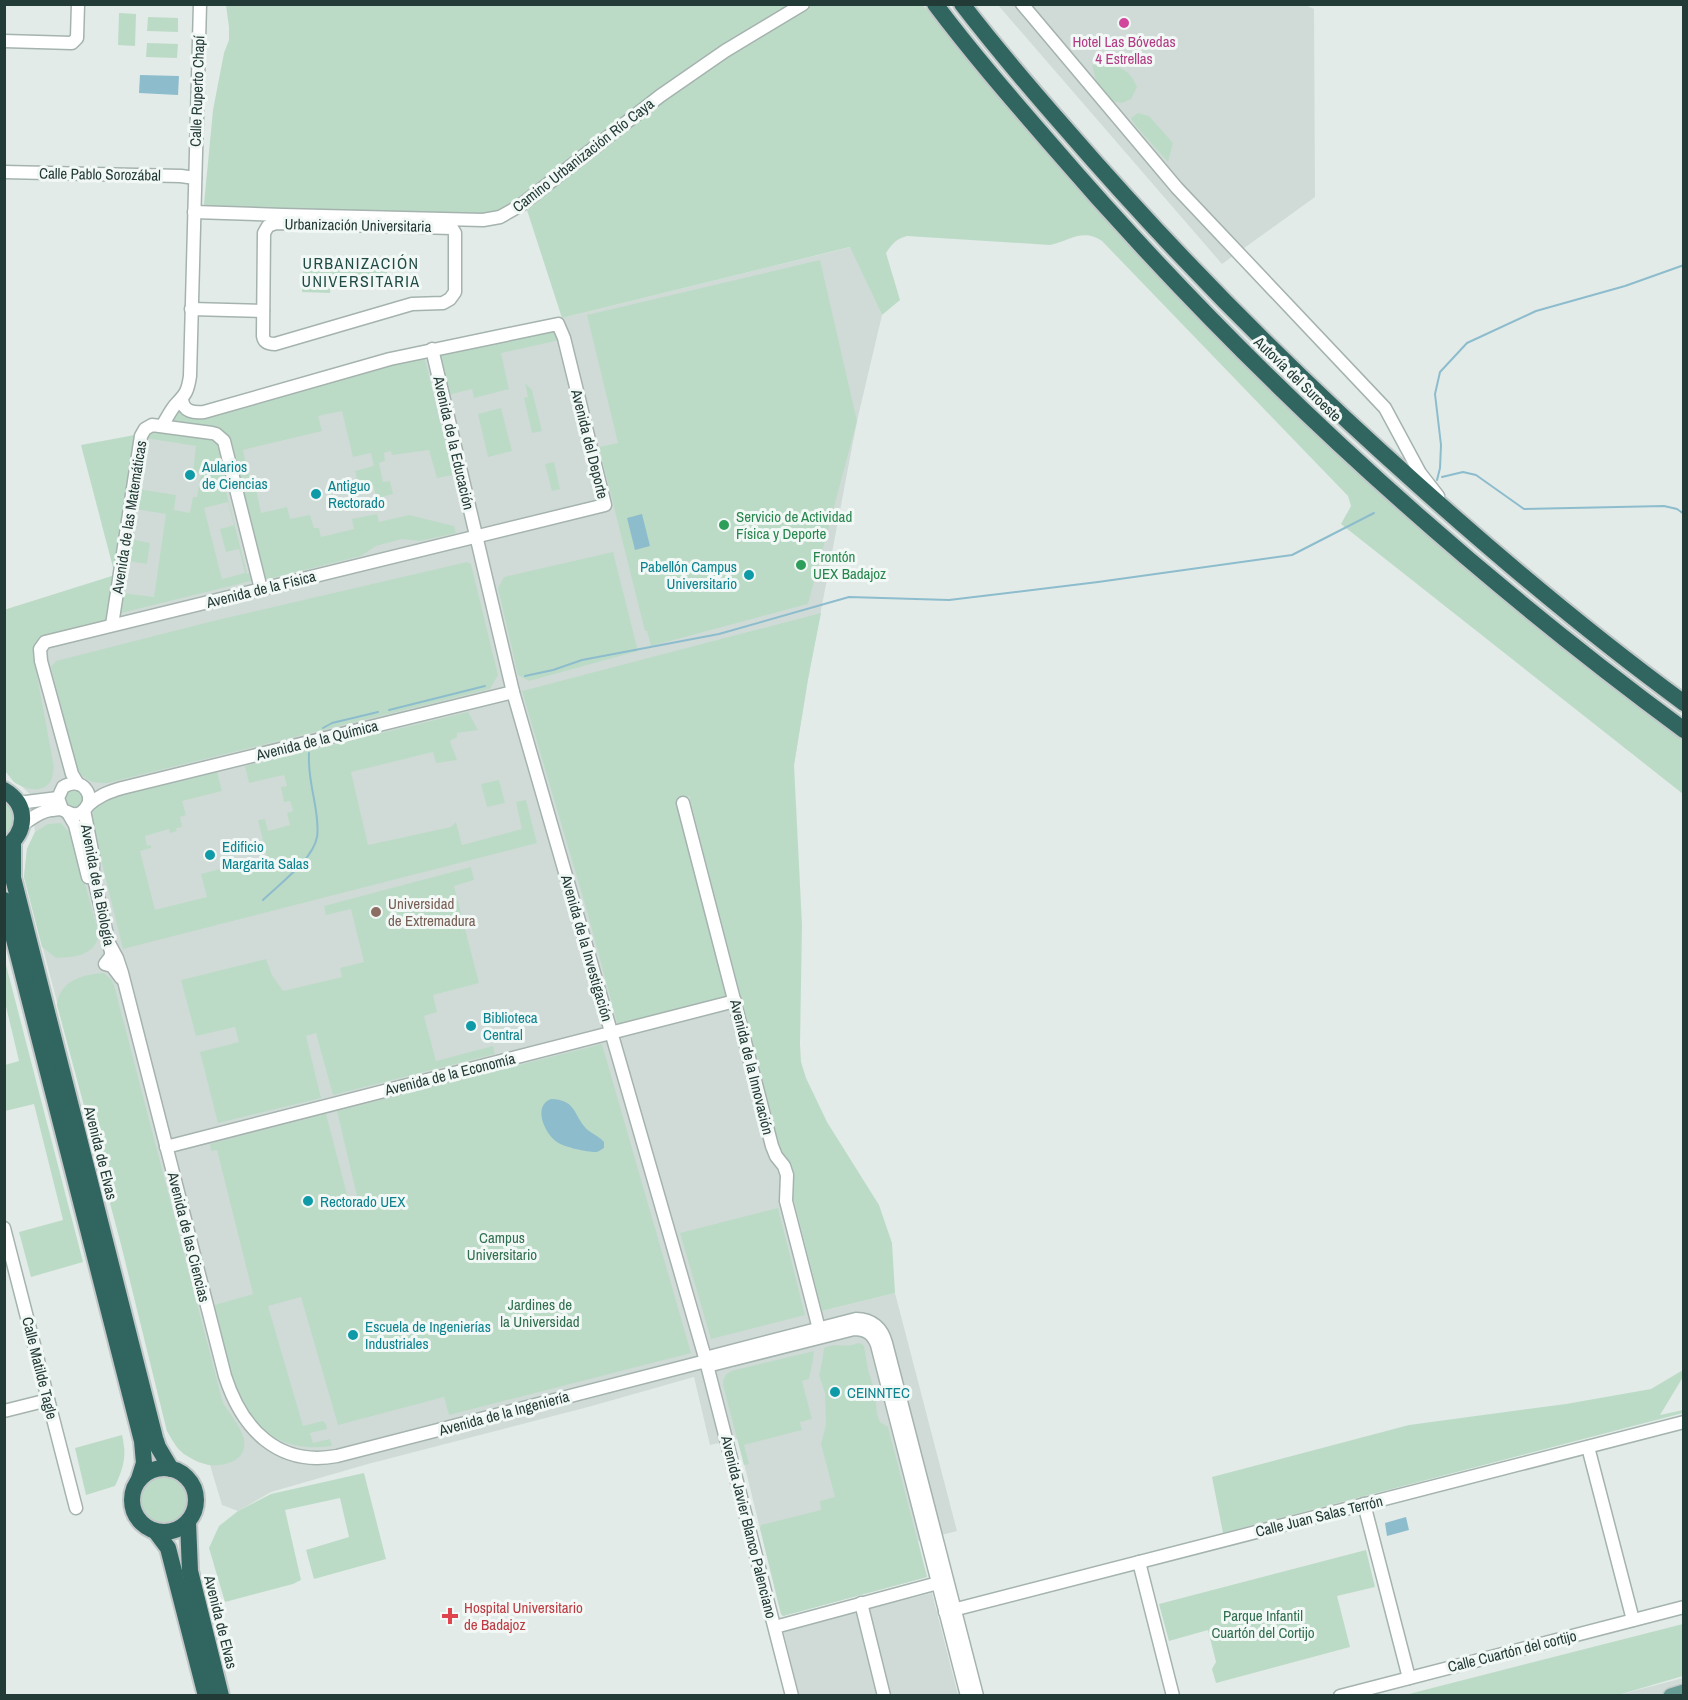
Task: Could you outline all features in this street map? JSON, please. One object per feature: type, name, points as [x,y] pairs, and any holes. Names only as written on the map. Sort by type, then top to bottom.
[{"type":"highway","name":"Autovía del Suroeste","points":[[935,4],[1099,200],[1167,273],[1286,393],[1354,457],[1501,587],[1683,730]]},
{"type":"highway","name":"Autovía del Suroeste","points":[[962,4],[1035,94],[1117,188],[1178,254],[1306,383],[1460,522],[1577,621],[1683,703]]},
{"type":"highway","points":[[4,790],[18,802],[21,810],[22,825],[17,837],[9,845]]},
{"type":"highway","name":"Avenida de Elvas","points":[[9,845],[13,878],[45,1010],[155,1438],[171,1469]]},
{"type":"highway","name":"Avenida de Elvas","points":[[4,900],[142,1441],[144,1463],[139,1479]]},
{"type":"highway","points":[[171,1469],[184,1476],[194,1490],[195,1508],[188,1522],[174,1531],[156,1532],[139,1521],[132,1509],[132,1495],[139,1479],[154,1470],[171,1469]]},
{"type":"highway","name":"Avenida de Elvas","points":[[188,1522],[190,1572],[221,1695]]},
{"type":"highway","points":[[156,1532],[168,1548],[206,1695]]},
{"type":"main road","points":[[1671,1695],[1683,1692]]},
{"type":"street","points":[[4,41],[70,44],[74,42],[77,38],[78,4]]},
{"type":"street","name":"Calle Ruperto Chapí","points":[[195,178],[200,4]]},
{"type":"street","name":"Camino Urbanización Río Caya","points":[[194,212],[483,220],[500,217],[521,205],[660,96],[725,51],[802,4]]},
{"type":"street","points":[[1022,4],[1196,209],[1385,408],[1420,473],[1460,522]]},
{"type":"street","name":"Calle Pablo Sorozábal","points":[[4,172],[195,178]]},
{"type":"street","points":[[162,426],[176,404],[182,399],[188,388],[190,376],[195,178]]},
{"type":"street","name":"Urbanización Universitaria","points":[[276,223],[450,228],[455,231],[455,289],[452,297],[446,302],[407,305],[271,344],[265,342],[263,338],[263,310],[264,233],[270,225],[276,223]]},
{"type":"street","points":[[191,309],[263,310]]},
{"type":"street","name":"Avenida del Deporte","points":[[432,349],[558,324],[564,338],[605,506],[476,537]]},
{"type":"street","points":[[182,399],[189,411],[204,412],[432,349]]},
{"type":"street","name":"Avenida de la Educación","points":[[432,349],[476,537]]},
{"type":"street","name":"Avenida de las Matemáticas","points":[[112,625],[141,436],[148,426],[152,425],[212,433],[224,441],[261,589]]},
{"type":"street","name":"Avenida de la Física","points":[[82,786],[72,774],[40,656],[41,646],[48,641],[476,537]]},
{"type":"street","name":"Avenida de la Investigación","points":[[476,537],[513,692],[706,1361]]},
{"type":"street","name":"Avenida de la Química","points":[[86,808],[95,798],[122,788],[513,692]]},
{"type":"street","points":[[18,802],[63,807],[75,814],[86,808],[89,797],[82,786],[66,785],[60,791],[63,807]]},
{"type":"street","name":"Avenida de la Química","points":[[82,786],[100,789],[122,788]]},
{"type":"street","name":"Avenida de la Innovación","points":[[684,803],[772,1146],[786,1170],[788,1180],[786,1201],[819,1329]]},
{"type":"street","points":[[22,825],[39,813],[63,807]]},
{"type":"street","name":"Avenida de la Biología","points":[[63,807],[75,825],[109,963]]},
{"type":"street","name":"Avenida de la Biología","points":[[86,808],[93,856],[93,874],[110,945],[109,963]]},
{"type":"street","name":"Avenida de las Ciencias","points":[[110,945],[117,958],[125,984],[225,1376],[241,1413],[258,1434],[276,1447],[302,1458]]},
{"type":"street","name":"Avenida de las Ciencias","points":[[109,963],[125,984]]},
{"type":"street","name":"Avenida de la Economía","points":[[166,1147],[735,1001]]},
{"type":"street","name":"Calle Matilde Tagle","points":[[5,1233],[76,1508]]},
{"type":"street","points":[[4,1282],[18,1279]]},
{"type":"street","points":[[706,1361],[860,1319],[873,1323],[880,1329],[885,1338],[950,1611],[967,1695]]},
{"type":"street","points":[[706,1361],[854,1329],[864,1330],[871,1334],[877,1345],[938,1583],[950,1611],[977,1695]]},
{"type":"street","name":"Avenida de la Ingeniería","points":[[302,1458],[320,1459],[337,1456],[706,1361]]},
{"type":"street","name":"Avenida Javier Blanco Palenciano","points":[[706,1361],[792,1695]]},
{"type":"street","points":[[4,1411],[48,1400]]},
{"type":"street","name":"Calle Juan Salas Terrón","points":[[950,1611],[1683,1422]]},
{"type":"street","points":[[1588,1447],[1633,1620]]},
{"type":"street","points":[[1364,1504],[1408,1678]]},
{"type":"street","points":[[1139,1562],[1173,1695]]},
{"type":"street","points":[[775,1627],[938,1583]]},
{"type":"street","points":[[861,1604],[884,1695]]},
{"type":"street","name":"Calle Cuartón del cortijo","points":[[1340,1695],[1683,1607]]},
{"type":"shaded area","points":[[1303,4],[1314,9],[1315,197],[1222,264],[998,5]]},
{"type":"shaded area","name":"Universidad de Extremadura","points":[[851,247],[882,315],[857,421],[794,765],[689,796],[781,1152],[789,1161],[794,1172],[793,1197],[822,1311],[895,1293],[957,1531],[918,1541],[927,1577],[783,1616],[738,1439],[710,1445],[694,1377],[271,1492],[238,1511],[222,1505],[210,1465],[198,1462],[183,1453],[167,1431],[121,1244],[24,877],[27,849],[35,832],[31,795],[5,771],[4,610],[117,575],[141,426],[186,406],[195,409],[392,354],[562,318]]},
{"type":"shaded area","points":[[932,1593],[958,1695],[799,1695],[784,1632]]},
{"type":"shaded area","points":[[1683,1678],[1683,1695],[1618,1695]]},
{"type":"green space","points":[[226,5],[791,5],[516,203],[492,215],[206,207],[204,204],[213,110],[224,53],[229,40]]},
{"type":"green space","points":[[812,5],[923,5],[991,88],[1096,208],[1218,337],[1344,459],[1599,676],[1683,739],[1683,794],[1341,524],[1351,506],[1348,496],[1102,241],[1095,237],[1082,235],[1050,245],[903,237],[895,242],[886,253],[900,300],[882,315],[850,247],[562,318],[526,207],[654,106],[699,74]]},
{"type":"green space","points":[[119,13],[136,14],[135,46],[118,45]]},
{"type":"green space","points":[[148,17],[178,18],[178,32],[147,31]]},
{"type":"green space","points":[[147,43],[178,44],[177,58],[146,57]]},
{"type":"green space","points":[[1092,65],[1114,66],[1125,70],[1137,87],[1131,99],[1122,103],[1112,101],[1097,85]]},
{"type":"green space","points":[[1138,113],[1149,116],[1173,143],[1168,162],[1135,125],[1131,118]]},
{"type":"green space","points":[[304,260],[387,264],[387,276],[353,275],[352,283],[331,282],[330,293],[302,292]]},
{"type":"green space","name":"Servicio de Actividad Física y Deporte","points":[[820,260],[857,421],[808,604],[651,646],[647,631],[645,631],[599,447],[618,443],[587,315]]},
{"type":"green space","points":[[551,329],[556,332],[560,340],[501,353],[509,389],[474,398],[472,389],[448,395],[439,353]]},
{"type":"green space","points":[[424,355],[453,475],[437,478],[429,450],[392,455],[391,451],[384,453],[385,461],[379,463],[383,482],[390,481],[393,494],[377,498],[373,485],[359,488],[355,471],[374,466],[371,453],[353,457],[342,411],[318,416],[322,431],[243,450],[252,489],[256,489],[261,513],[287,507],[290,519],[310,515],[314,528],[319,528],[321,537],[354,529],[352,519],[377,514],[379,522],[409,515],[454,526],[456,533],[420,541],[402,539],[376,546],[361,556],[264,580],[231,445],[226,435],[220,429],[178,424],[173,420],[173,415],[177,412]]},
{"type":"green space","points":[[525,383],[532,390],[542,431],[532,433],[524,398],[528,397]]},
{"type":"green space","points":[[501,408],[512,451],[488,457],[478,414]]},
{"type":"green space","points":[[154,428],[213,436],[221,443],[233,492],[226,491],[247,574],[254,573],[255,580],[117,614],[145,436]],"holes":[[[145,438],[196,446],[193,472],[201,473],[197,497],[193,497],[190,513],[174,510],[176,495],[138,489]],[[228,502],[234,525],[220,529],[226,552],[239,549],[245,573],[222,579],[204,508]],[[135,509],[166,514],[154,597],[122,593],[128,561],[147,564],[150,543],[131,539]]]},
{"type":"green space","points":[[140,434],[108,621],[41,638],[35,644],[33,654],[54,767],[52,779],[47,786],[38,789],[23,787],[14,782],[5,771],[4,610],[115,575],[81,445]]},
{"type":"green space","points":[[554,462],[560,489],[552,491],[545,464]]},
{"type":"green space","points":[[613,552],[638,651],[529,681],[518,675],[498,588],[504,577]]},
{"type":"green space","points":[[467,562],[471,564],[498,675],[490,689],[107,783],[88,780],[76,767],[51,667],[56,661],[209,622]]},
{"type":"green space","points":[[821,613],[794,765],[802,925],[801,1062],[827,1122],[879,1205],[892,1243],[895,1293],[822,1311],[793,1197],[793,1173],[781,1152],[689,796],[676,800],[728,996],[618,1026],[587,911],[522,691]]},
{"type":"green space","points":[[468,712],[478,730],[457,733],[457,737],[450,741],[457,760],[436,763],[433,752],[351,772],[368,845],[451,827],[456,822],[462,845],[522,829],[516,802],[526,800],[537,843],[123,949],[91,819],[95,808],[103,800],[217,772],[222,791],[182,801],[186,815],[180,817],[182,827],[170,833],[169,829],[145,836],[147,846],[151,845],[151,848],[140,851],[155,910],[207,897],[201,874],[267,857],[258,820],[265,819],[268,831],[290,825],[287,813],[293,811],[290,801],[284,802],[281,787],[287,786],[284,775],[249,783],[245,766]]},
{"type":"green space","points":[[499,780],[505,803],[487,807],[481,784]]},
{"type":"green space","points":[[73,790],[79,793],[82,799],[79,805],[73,808],[67,805],[64,799],[67,793]]},
{"type":"green space","points":[[4,797],[12,806],[16,823],[4,841]]},
{"type":"green space","points":[[61,823],[71,834],[99,934],[97,941],[89,951],[77,956],[56,958],[42,947],[24,877],[27,849],[35,832],[48,824]]},
{"type":"green space","points":[[471,867],[474,880],[454,886],[479,983],[433,995],[437,1012],[424,1016],[436,1061],[493,1046],[495,1054],[333,1095],[316,1033],[306,1036],[321,1098],[218,1123],[200,1052],[239,1042],[235,1027],[196,1036],[181,980],[266,959],[272,975],[283,991],[342,977],[340,968],[364,962],[351,909],[326,915],[324,906]]},
{"type":"green space","points":[[5,961],[83,1262],[31,1277],[19,1232],[63,1220],[34,1104],[5,1111],[5,1065],[19,1061],[5,1002]]},
{"type":"green space","points":[[104,973],[114,985],[223,1403],[244,1439],[243,1452],[239,1457],[222,1465],[209,1465],[190,1458],[179,1449],[167,1431],[121,1244],[57,1005],[62,990],[73,980]]},
{"type":"green space","name":"Campus Universitario","points":[[602,1044],[691,1353],[449,1415],[444,1397],[338,1425],[301,1297],[268,1306],[303,1426],[323,1421],[327,1429],[310,1433],[313,1443],[330,1439],[332,1446],[301,1446],[277,1439],[258,1425],[244,1406],[233,1383],[211,1306],[253,1294],[217,1150],[211,1151],[210,1144],[326,1114],[349,1202],[358,1200],[337,1111]]},
{"type":"green space","points":[[778,1208],[805,1315],[711,1339],[680,1233]]},
{"type":"green space","points":[[858,1343],[864,1346],[868,1370],[875,1391],[877,1414],[880,1422],[888,1427],[927,1577],[783,1616],[760,1528],[761,1525],[821,1510],[820,1501],[835,1497],[821,1444],[826,1425],[825,1393],[819,1375],[824,1348]]},
{"type":"green space","points":[[814,1351],[809,1379],[802,1381],[812,1419],[800,1422],[802,1430],[744,1445],[749,1464],[744,1465],[723,1385],[725,1377],[735,1370]]},
{"type":"green space","points":[[1683,1370],[1683,1377],[1660,1415],[1683,1410],[1683,1413],[1223,1533],[1212,1477],[1409,1425],[1566,1404],[1651,1389]]},
{"type":"green space","points":[[122,1435],[124,1461],[115,1486],[86,1495],[75,1448]]},
{"type":"green space","points":[[364,1473],[386,1559],[314,1579],[306,1550],[349,1537],[340,1498],[285,1510],[301,1580],[225,1602],[209,1548],[219,1526],[238,1511],[271,1494]]},
{"type":"green space","points":[[164,1474],[174,1476],[183,1482],[189,1491],[191,1501],[189,1511],[183,1520],[174,1526],[164,1528],[154,1526],[145,1520],[139,1511],[137,1501],[139,1491],[145,1482],[154,1476]]},
{"type":"green space","name":"Parque Infantil Cuartón del Cortijo","points":[[1366,1550],[1375,1587],[1337,1596],[1350,1647],[1216,1683],[1212,1669],[1216,1662],[1208,1630],[1169,1641],[1159,1604]]},
{"type":"green space","points":[[1683,1624],[1683,1676],[1618,1695],[1405,1695]]},
{"type":"water","points":[[140,75],[179,76],[178,95],[139,93]]},
{"type":"water","points":[[642,514],[650,546],[635,550],[627,518]]},
{"type":"water","points":[[551,1099],[569,1104],[586,1128],[604,1142],[604,1148],[596,1152],[581,1150],[560,1144],[553,1138],[545,1127],[541,1114],[545,1103]]},
{"type":"water","points":[[1406,1517],[1409,1530],[1387,1536],[1385,1523]]},
{"type":"waterway","points":[[1437,480],[1441,445],[1435,394],[1440,372],[1467,343],[1536,311],[1625,286],[1684,265]]},
{"type":"waterway","points":[[1442,477],[1463,472],[1476,475],[1524,509],[1664,506],[1677,509],[1684,514]]},
{"type":"waterway","points":[[525,676],[582,660],[719,634],[849,597],[949,600],[1292,555],[1374,513]]},
{"type":"waterway","points":[[389,710],[485,686]]},
{"type":"waterway","points":[[323,728],[332,723],[378,712]]},
{"type":"waterway","points":[[263,900],[302,863],[314,846],[317,837],[318,828],[309,753]]},
{"type":"place","name":"Hotel Las Bóvedas 4 Estrellas","points":[[1124,23]]},
{"type":"place","name":"Aularios de Ciencias","points":[[190,475]]},
{"type":"place","name":"Antiguo Rectorado","points":[[316,494]]},
{"type":"place","name":"Servicio de Actividad Física y Deporte","points":[[724,525]]},
{"type":"place","name":"Frontón UEX Badajoz","points":[[801,565]]},
{"type":"place","name":"Pabellón Campus Universitario","points":[[749,575]]},
{"type":"place","name":"Edificio Margarita Salas","points":[[210,855]]},
{"type":"place","name":"Universidad de Extremadura","points":[[376,912]]},
{"type":"place","name":"Biblioteca Central","points":[[471,1026]]},
{"type":"place","name":"Rectorado UEX","points":[[308,1201]]},
{"type":"place","name":"Escuela de Ingenierías Industriales","points":[[353,1335]]},
{"type":"place","name":"CEINNTEC","points":[[835,1392]]},
{"type":"place","name":"Hospital Universitario de Badajoz","points":[[450,1616]]},
{"type":"district","name":"URBANIZACIÓN UNIVERSITARIA","points":[[361,272]]},
{"type":"park label","name":"Jardines de la Universidad","points":[[540,1312]]}]
